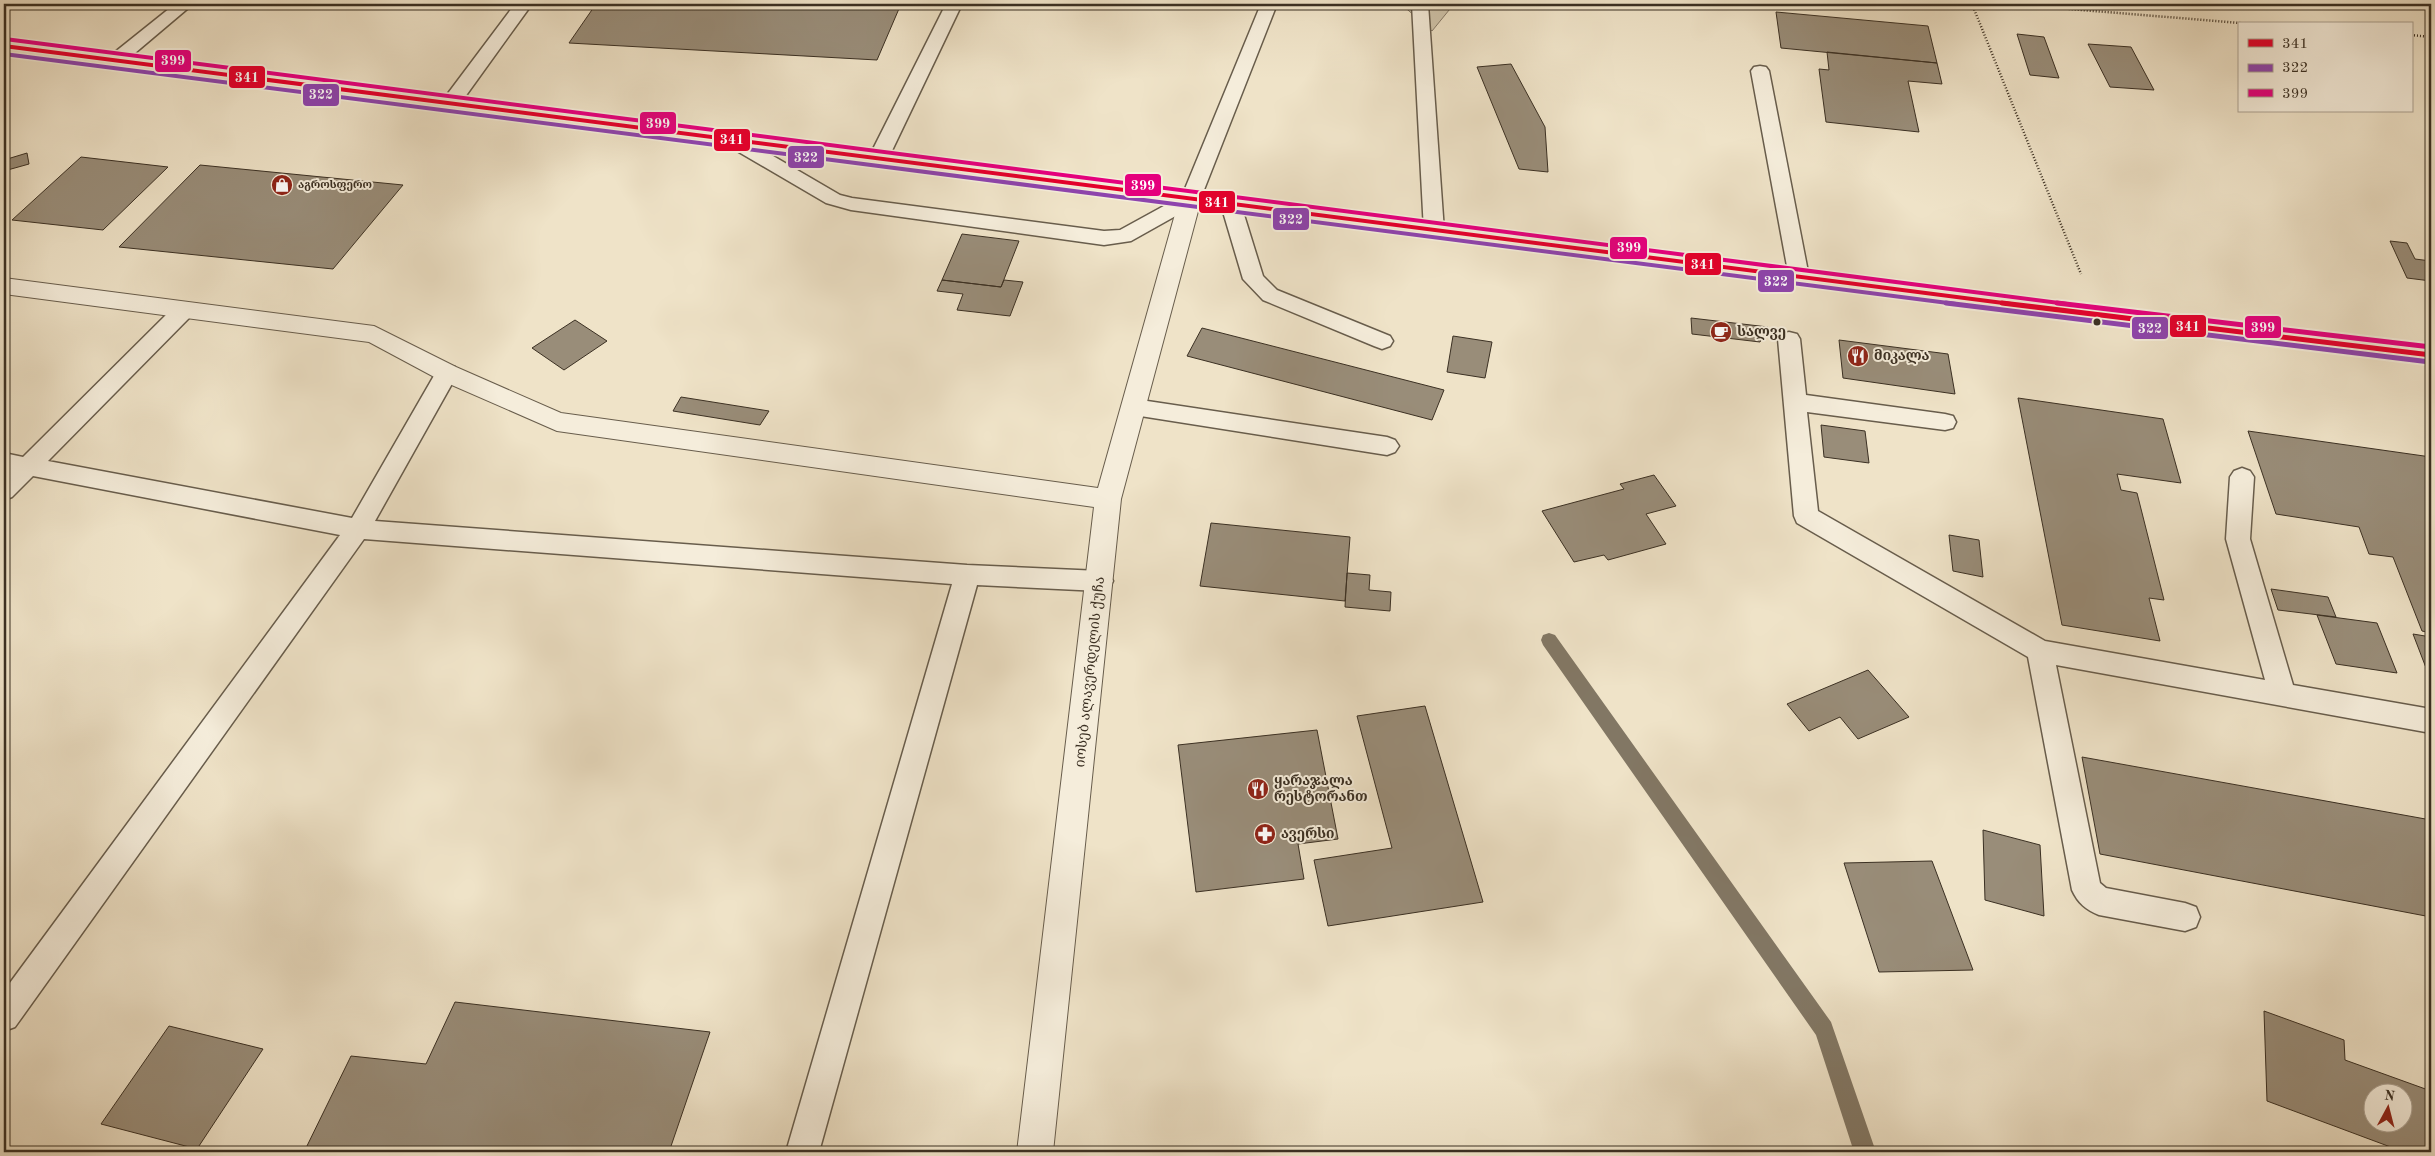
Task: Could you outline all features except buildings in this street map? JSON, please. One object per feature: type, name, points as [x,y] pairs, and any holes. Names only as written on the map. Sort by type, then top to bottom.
[{"type":"highway","points":[[4,46],[1190,200],[2098,315],[2431,355]]},
{"type":"street","name":"იოსებ ალავერდელის ქუჩა","points":[[1034,1152],[1108,499],[1190,200]]},
{"type":"street","points":[[4,286],[374,334],[447,373],[557,422],[1108,499]]},
{"type":"lane","points":[[116,60],[185,4]]},
{"type":"lane","points":[[450,104],[524,4]]},
{"type":"lane","points":[[878,159],[954,4]]},
{"type":"lane","points":[[732,140],[834,199],[851,204],[1095,237],[1124,236],[1190,200],[1270,4]]},
{"type":"lane","points":[[1420,4],[1434,231]]},
{"type":"lane","points":[[1760,71],[1799,277]]},
{"type":"lane","points":[[1231,205],[1253,279],[1270,295],[1382,341]]},
{"type":"lane","points":[[4,491],[184,310]]},
{"type":"lane","points":[[1789,339],[1806,516],[2040,651],[2431,721]]},
{"type":"lane","points":[[4,1016],[358,529],[447,373]]},
{"type":"lane","points":[[1795,402],[1945,422]]},
{"type":"lane","points":[[1134,407],[1387,446]]},
{"type":"lane","points":[[4,462],[358,529],[967,575],[1100,581]]},
{"type":"lane","points":[[2242,477],[2238,539],[2284,695]]},
{"type":"lane","points":[[803,1152],[967,575]]},
{"type":"lane","points":[[2040,651],[2087,890],[2099,901],[2185,917]]},
{"type":"path","points":[[1972,4],[2098,315]]},
{"type":"path","points":[[2009,4],[2238,23]]},
{"type":"path","points":[[2412,35],[2431,37]]},
{"type":"shaded area","points":[[1401,4],[1454,4],[1432,31]]},
{"type":"waterway","points":[[1549,640],[1824,1029],[1865,1152]]},
{"type":"transit line","name":"399","points":[[5,39],[2099,308],[2431,347]]},
{"type":"transit line","name":"341","points":[[4,46],[2098,315],[2431,355]]},
{"type":"transit line","name":"322","points":[[4,54],[2097,322],[2430,362]]},
{"type":"place","name":"აგროსფერო","points":[[282,185]]},
{"type":"place","name":"სალვე","points":[[1721,332]]},
{"type":"place","name":"მიკალა","points":[[1858,356]]},
{"type":"place","name":"ყარაჯალა რესტორანთ","points":[[1258,789]]},
{"type":"place","name":"ავერსი","points":[[1265,834]]}]
